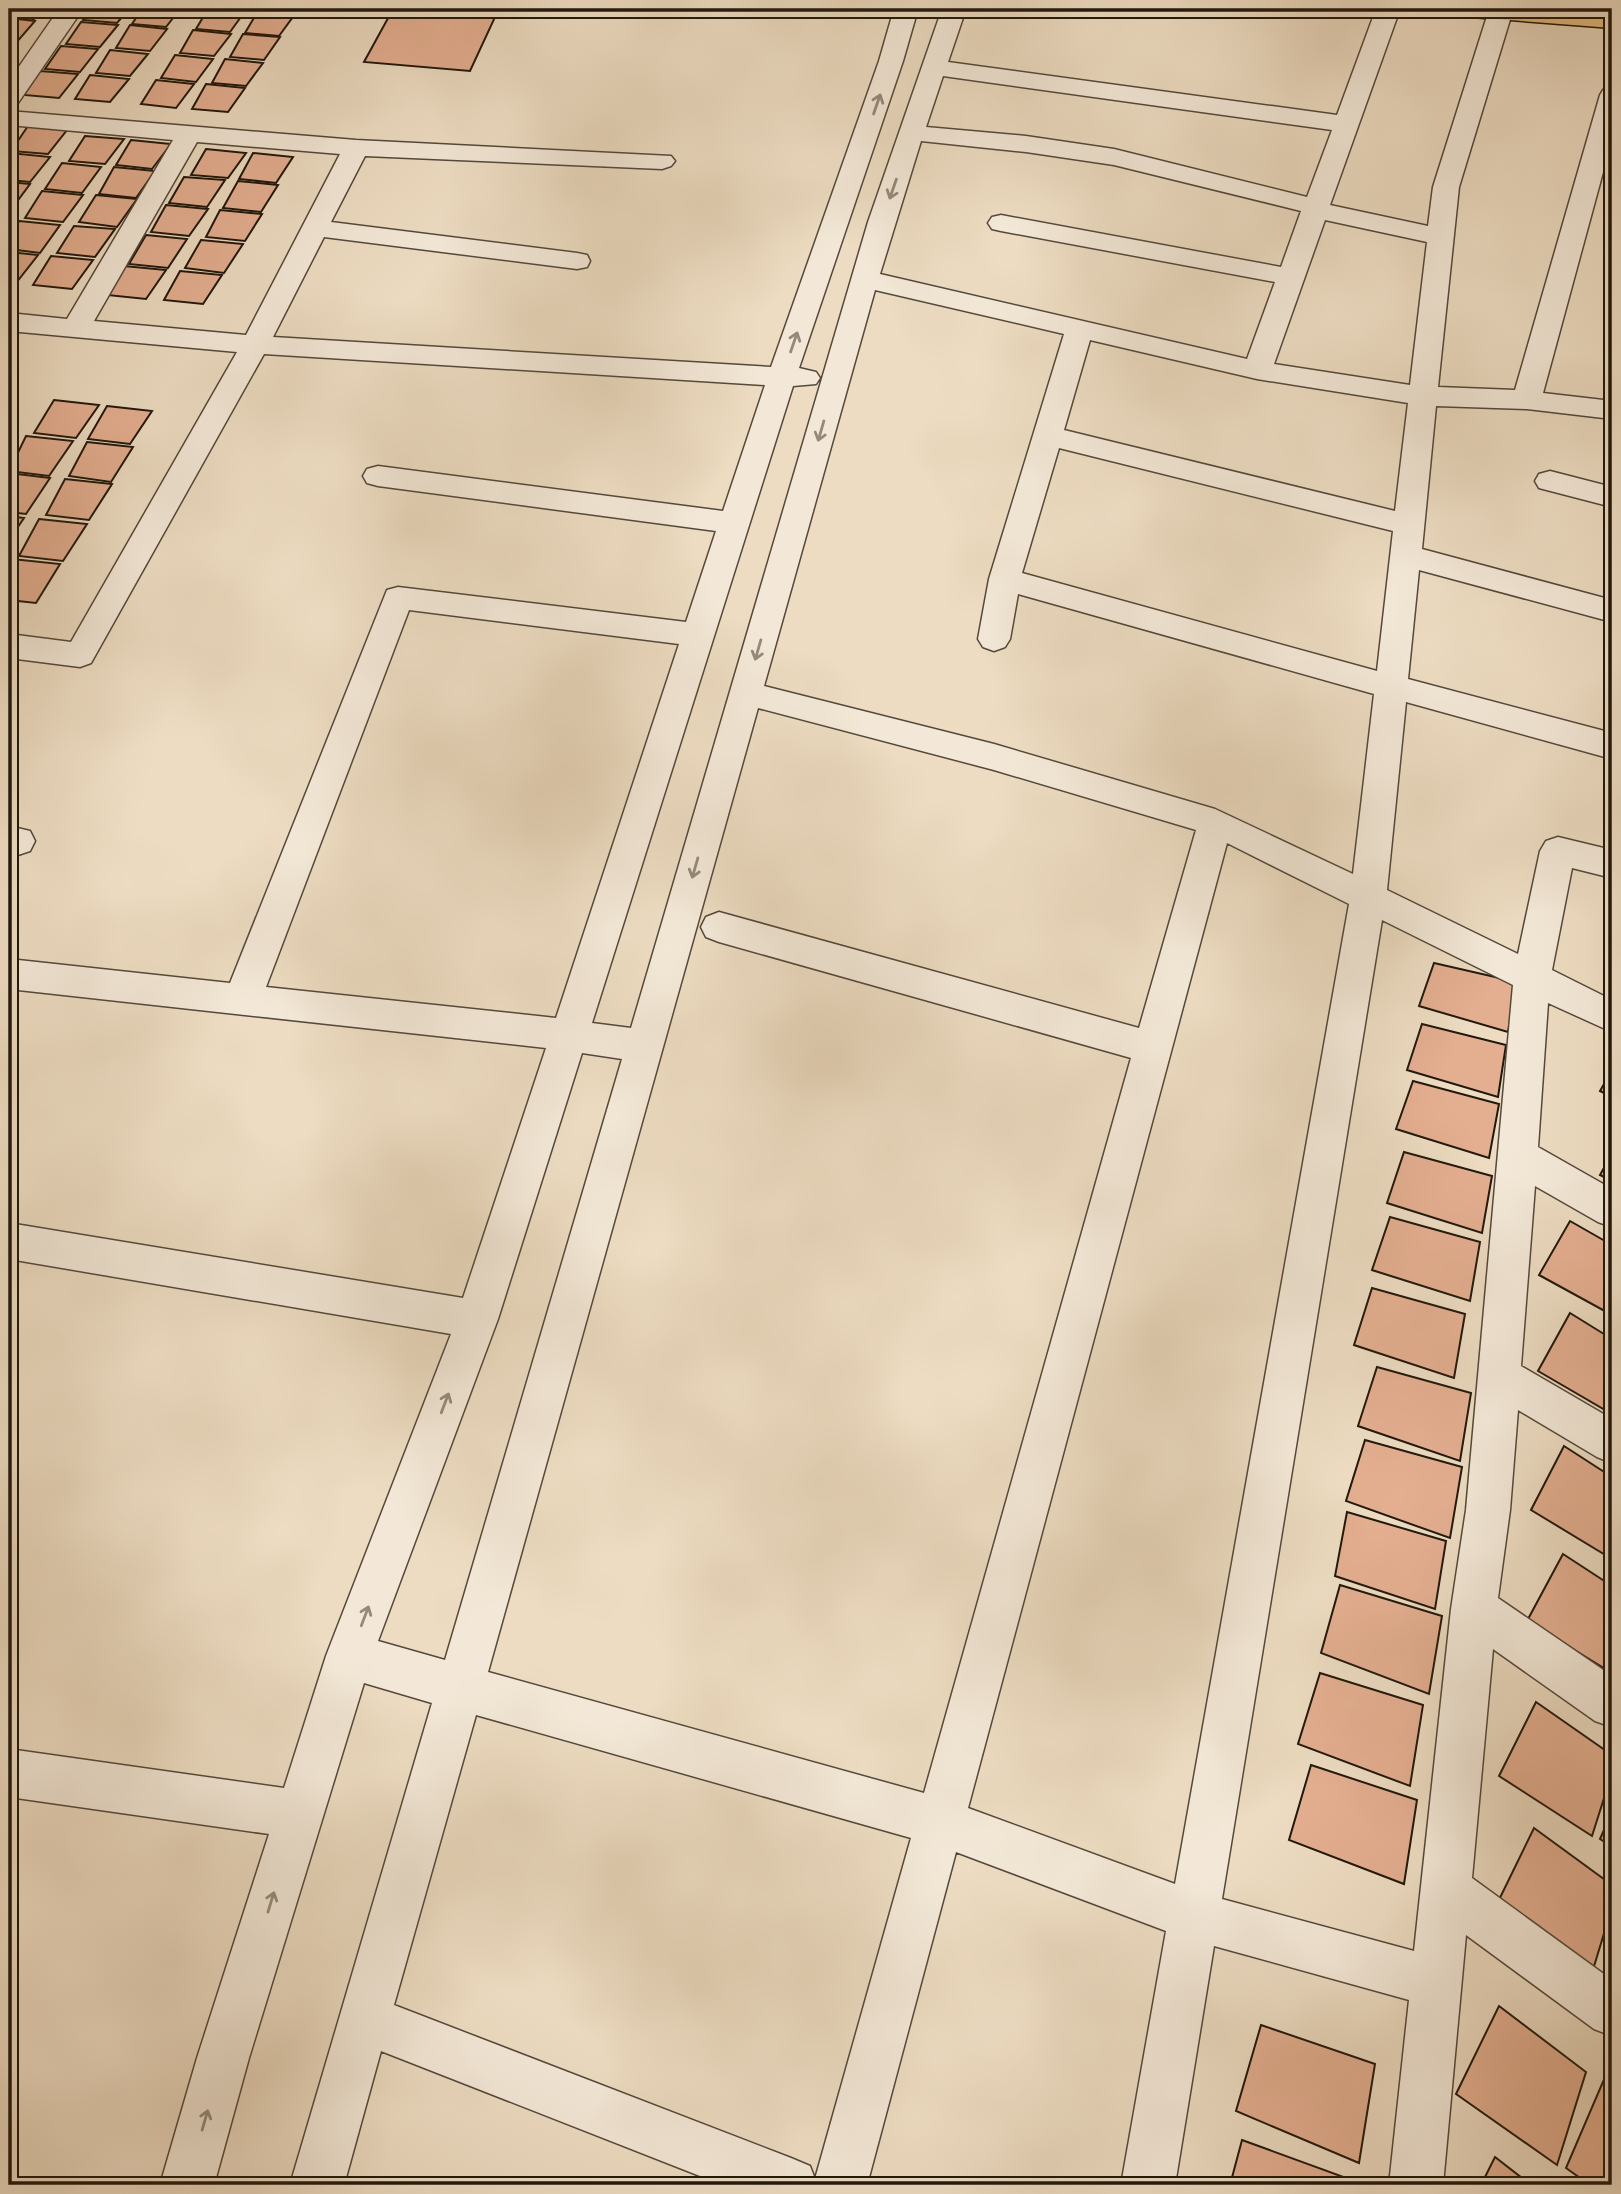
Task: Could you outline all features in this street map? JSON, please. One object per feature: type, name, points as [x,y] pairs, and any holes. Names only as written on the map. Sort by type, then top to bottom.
[{"type":"main road","points":[[1458,9],[1612,21]]},
{"type":"street","points":[[9,98],[71,9]]},
{"type":"street","points":[[187,2185],[349,1656],[477,1319],[782,376],[888,73],[906,9]]},
{"type":"street","points":[[317,2185],[367,2020],[643,1046],[865,279],[954,9]]},
{"type":"street","points":[[1256,370],[1388,9]]},
{"type":"street","points":[[1148,2185],[1368,897],[1446,187],[1500,13]]},
{"type":"street","points":[[934,67],[1346,124]]},
{"type":"street","points":[[1527,400],[1612,95]]},
{"type":"street","points":[[9,118],[356,148],[662,162]]},
{"type":"street","points":[[912,133],[1114,157],[1315,209],[1440,237]]},
{"type":"street","points":[[76,328],[189,134]]},
{"type":"street","points":[[9,646],[80,655],[255,345],[356,148]]},
{"type":"street","points":[[1001,223],[1290,276]]},
{"type":"street","points":[[315,228],[577,261]]},
{"type":"street","points":[[865,279],[1256,370],[1423,396],[1527,400],[1612,410]]},
{"type":"street","points":[[9,322],[255,345],[836,380]]},
{"type":"street","points":[[994,639],[1005,579],[1079,329]]},
{"type":"street","points":[[1046,435],[1407,541],[1612,611]]},
{"type":"street","points":[[378,476],[734,523]]},
{"type":"street","points":[[1550,481],[1612,497]]},
{"type":"street","points":[[1005,579],[1391,688],[1612,746]]},
{"type":"street","points":[[242,1000],[398,598],[698,635]]},
{"type":"street","points":[[746,693],[994,757],[1215,822],[1612,1017]]},
{"type":"street","points":[[840,2185],[1215,822]]},
{"type":"street","points":[[1416,2185],[1474,1609],[1488,1510],[1532,977],[1558,851],[1612,864]]},
{"type":"street","points":[[719,927],[1153,1048]]},
{"type":"street","points":[[9,974],[568,1035],[643,1046]]},
{"type":"street","points":[[1517,1156],[1612,1209]]},
{"type":"street","points":[[9,1241],[477,1319]]},
{"type":"street","points":[[1499,1376],[1612,1442]]},
{"type":"street","points":[[1474,1609],[1612,1704]]},
{"type":"street","points":[[349,1656],[941,1822],[1194,1916],[1437,1982]]},
{"type":"street","points":[[9,1773],[299,1814]]},
{"type":"street","points":[[1447,1890],[1612,2011]]},
{"type":"street","points":[[367,2020],[791,2185]]},
{"type":"building","points":[[9,9],[43,9],[34,19],[9,17]]},
{"type":"building","points":[[91,9],[129,9],[117,23],[83,20]]},
{"type":"building","points":[[142,9],[180,9],[166,27],[132,24]]},
{"type":"building","points":[[208,9],[246,10],[230,32],[196,29]]},
{"type":"building","points":[[393,9],[496,15],[470,71],[364,62]]},
{"type":"building","points":[[258,11],[295,14],[279,36],[245,33]]},
{"type":"building","points":[[9,18],[35,21],[16,43],[9,42]]},
{"type":"building","points":[[81,22],[118,25],[100,47],[66,44]]},
{"type":"building","points":[[130,25],[167,29],[150,51],[116,48]]},
{"type":"building","points":[[193,30],[231,34],[214,56],[180,53]]},
{"type":"building","points":[[243,34],[280,37],[264,60],[230,57]]},
{"type":"building","points":[[61,46],[98,49],[80,72],[45,69]]},
{"type":"building","points":[[110,50],[148,54],[130,76],[96,73]]},
{"type":"building","points":[[175,55],[213,59],[196,82],[161,78]]},
{"type":"building","points":[[225,59],[263,63],[246,86],[212,83]]},
{"type":"building","points":[[40,71],[78,74],[59,98],[24,95]]},
{"type":"building","points":[[90,75],[129,79],[110,102],[75,99]]},
{"type":"building","points":[[156,80],[194,84],[176,108],[141,104]]},
{"type":"building","points":[[206,84],[245,88],[228,112],[192,109]]},
{"type":"building","points":[[28,126],[67,130],[48,154],[11,151]]},
{"type":"building","points":[[85,136],[124,139],[105,164],[69,161]]},
{"type":"building","points":[[131,140],[171,144],[152,169],[116,165]]},
{"type":"building","points":[[206,149],[246,153],[228,178],[191,175]]},
{"type":"building","points":[[10,153],[50,157],[30,182],[9,180]]},
{"type":"building","points":[[253,153],[293,157],[276,183],[239,179]]},
{"type":"building","points":[[62,163],[101,167],[82,193],[45,189]]},
{"type":"building","points":[[114,167],[155,171],[136,198],[99,194]]},
{"type":"building","points":[[184,177],[225,180],[207,207],[169,203]]},
{"type":"building","points":[[238,181],[278,185],[261,212],[223,208]]},
{"type":"building","points":[[9,182],[30,184],[10,211],[9,211]]},
{"type":"building","points":[[42,191],[83,195],[63,222],[25,218]]},
{"type":"building","points":[[96,195],[137,199],[117,227],[79,222]]},
{"type":"building","points":[[166,205],[208,209],[189,236],[151,232]]},
{"type":"building","points":[[220,210],[262,214],[245,241],[206,237]]},
{"type":"building","points":[[19,221],[60,225],[40,253],[9,249],[9,237]]},
{"type":"building","points":[[74,226],[115,229],[95,257],[57,253]]},
{"type":"building","points":[[146,235],[187,239],[168,268],[129,264]]},
{"type":"building","points":[[201,240],[243,244],[224,273],[185,268]]},
{"type":"building","points":[[9,252],[38,255],[16,283],[9,283]]},
{"type":"building","points":[[51,256],[93,260],[72,289],[33,285]]},
{"type":"building","points":[[124,266],[166,270],[146,299],[107,295]]},
{"type":"building","points":[[180,271],[222,275],[203,304],[164,300]]},
{"type":"building","points":[[54,400],[99,405],[76,438],[34,433]]},
{"type":"building","points":[[107,406],[152,411],[130,444],[88,439]]},
{"type":"building","points":[[26,436],[73,441],[49,476],[9,471]]},
{"type":"building","points":[[87,442],[133,447],[111,482],[69,476]]},
{"type":"building","points":[[9,473],[50,478],[26,514],[9,512]]},
{"type":"building","points":[[65,479],[112,484],[89,520],[46,515]]},
{"type":"building","points":[[9,516],[24,518],[9,540]]},
{"type":"building","points":[[39,519],[87,524],[63,561],[19,556]]},
{"type":"building","points":[[12,559],[60,564],[36,603],[9,600],[9,565]]},
{"type":"building","points":[[1434,963],[1517,982],[1508,1032],[1419,1006]]},
{"type":"building","points":[[1422,1024],[1506,1045],[1498,1097],[1407,1070]]},
{"type":"building","points":[[1612,1070],[1612,1097],[1600,1091]]},
{"type":"building","points":[[1413,1081],[1499,1104],[1489,1158],[1396,1129]]},
{"type":"building","points":[[1404,1152],[1492,1176],[1482,1233],[1387,1203]]},
{"type":"building","points":[[1612,1153],[1612,1181],[1600,1175]]},
{"type":"building","points":[[1390,1217],[1480,1242],[1470,1301],[1372,1270]]},
{"type":"building","points":[[1570,1221],[1612,1245],[1612,1315],[1539,1275]]},
{"type":"building","points":[[1372,1288],[1465,1314],[1454,1378],[1354,1345]]},
{"type":"building","points":[[1570,1313],[1612,1339],[1612,1414],[1538,1371]]},
{"type":"building","points":[[1377,1367],[1471,1393],[1460,1461],[1358,1426]]},
{"type":"building","points":[[1365,1440],[1462,1467],[1450,1538],[1346,1501]]},
{"type":"building","points":[[1564,1446],[1612,1477],[1612,1559],[1531,1510]]},
{"type":"building","points":[[1347,1512],[1446,1541],[1435,1609],[1335,1576]]},
{"type":"building","points":[[1563,1554],[1612,1586],[1612,1673],[1527,1621]]},
{"type":"building","points":[[1340,1585],[1442,1616],[1429,1694],[1321,1653]]},
{"type":"building","points":[[1320,1673],[1423,1705],[1410,1786],[1298,1744]]},
{"type":"building","points":[[1536,1702],[1612,1755],[1612,1773],[1592,1836],[1499,1776]]},
{"type":"building","points":[[1311,1765],[1417,1800],[1404,1884],[1289,1840]]},
{"type":"building","points":[[1612,1812],[1612,1847],[1600,1839]]},
{"type":"building","points":[[1534,1828],[1612,1885],[1612,1907],[1592,1973],[1495,1908]]},
{"type":"building","points":[[1499,2006],[1586,2072],[1557,2165],[1456,2094]]},
{"type":"building","points":[[1261,2025],[1375,2064],[1359,2163],[1236,2111]]},
{"type":"building","points":[[1605,2077],[1612,2082],[1612,2185],[1590,2185],[1566,2168]]},
{"type":"building","points":[[1242,2140],[1360,2183],[1230,2185]]},
{"type":"building","points":[[1495,2157],[1531,2185],[1481,2185]]}]
